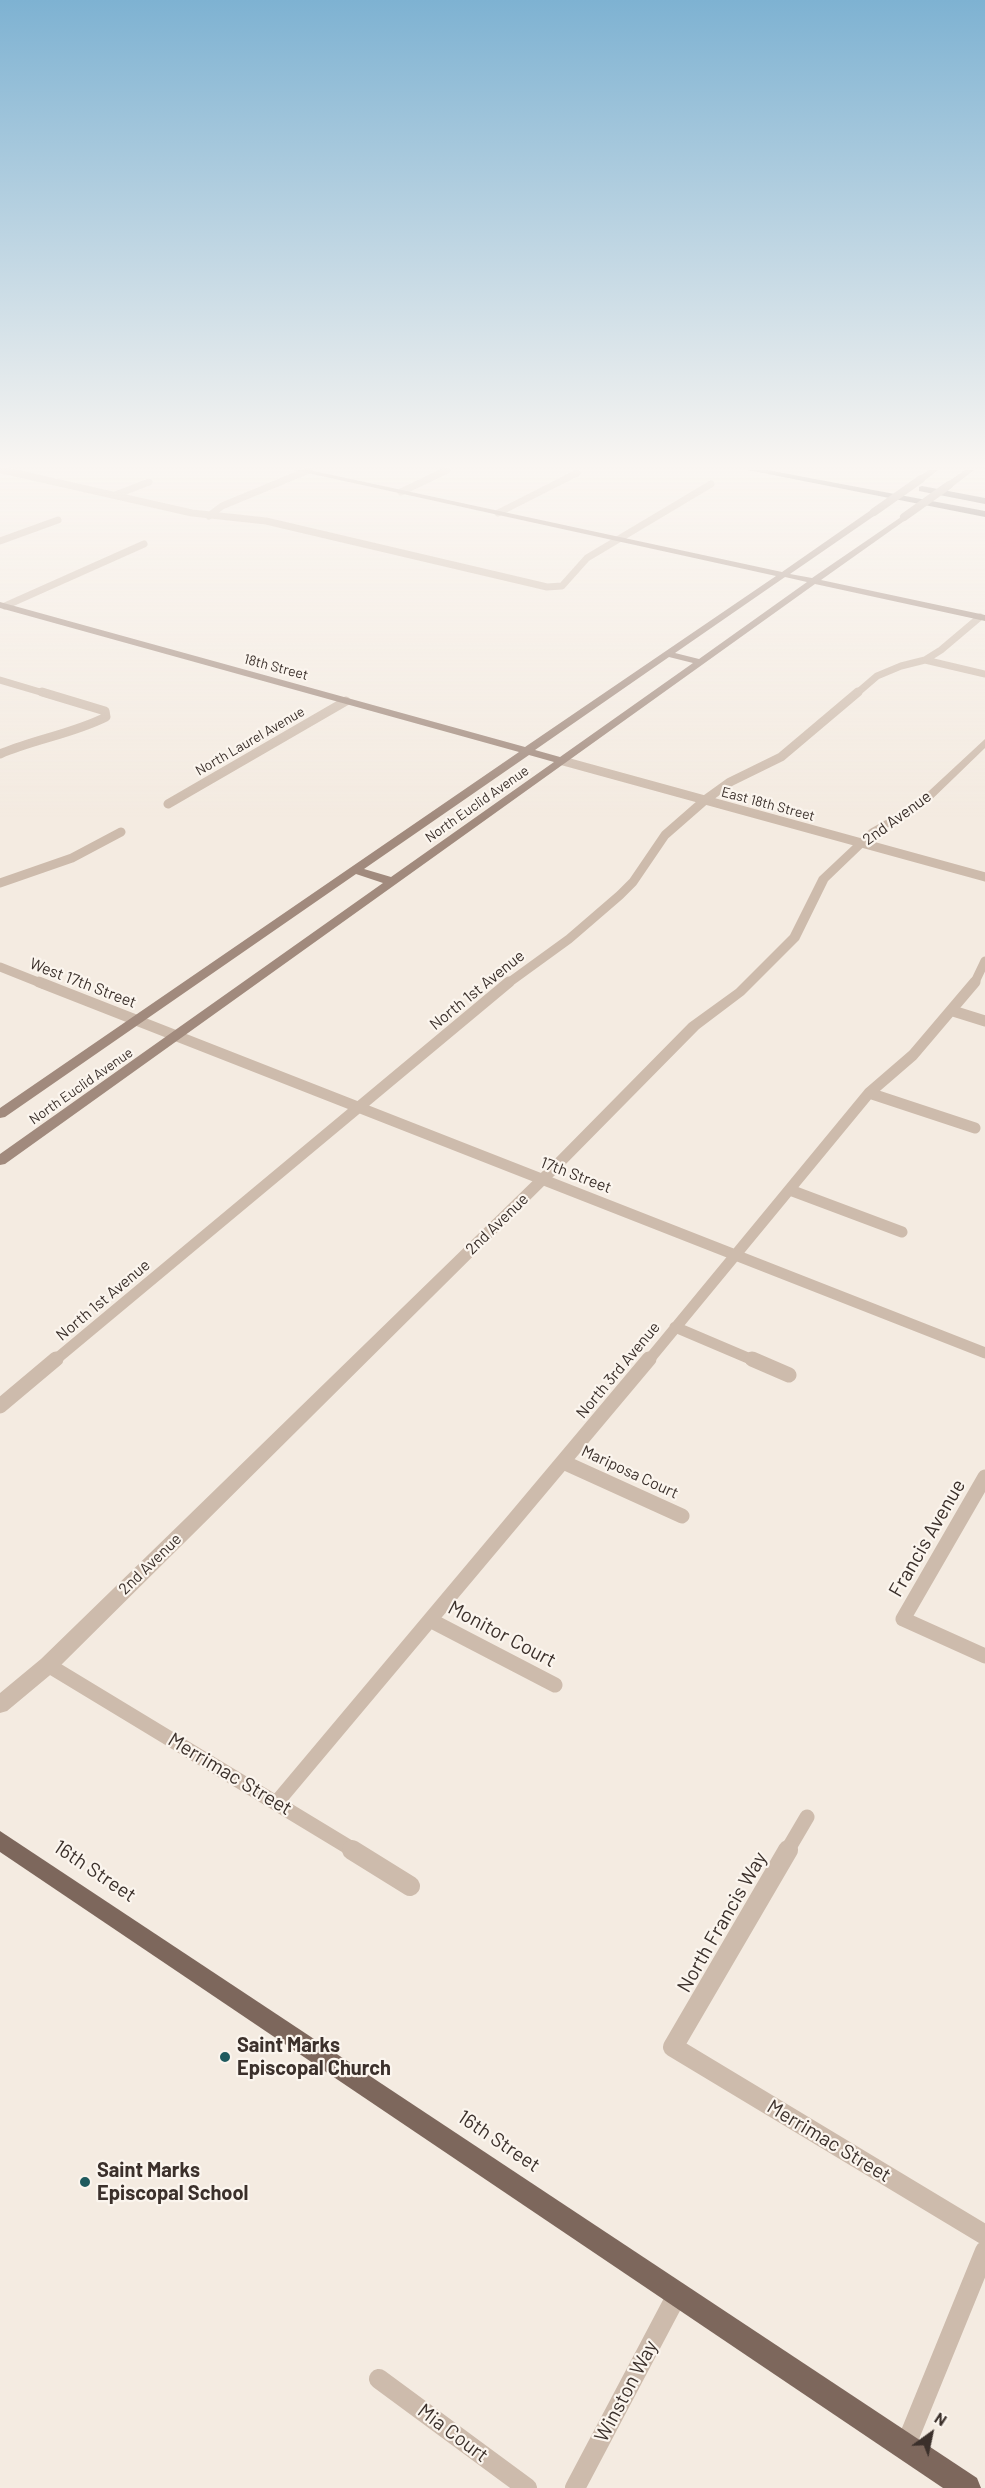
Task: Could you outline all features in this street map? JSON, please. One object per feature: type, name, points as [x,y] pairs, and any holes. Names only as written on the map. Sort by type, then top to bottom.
[{"type":"main road","name":"North Euclid Avenue","points":[[0,1114],[765,586]]},
{"type":"main road","name":"North Euclid Avenue","points":[[0,1161],[807,586]]},
{"type":"main road","points":[[837,586],[982,618]]},
{"type":"main road","name":"18th Street","points":[[3,606],[544,756]]},
{"type":"main road","points":[[666,654],[701,662]]},
{"type":"main road","name":"East 18th Street","points":[[544,756],[563,761]]},
{"type":"main road","points":[[353,869],[393,882]]},
{"type":"main road","name":"16th Street","points":[[0,1840],[967,2488]]},
{"type":"street","points":[[3,606],[48,586]]},
{"type":"street","name":"North 1st Avenue","points":[[0,1406],[522,971],[568,939],[620,895],[633,882],[664,835],[705,800],[730,782],[780,757],[877,676],[901,666],[925,660],[982,618]]},
{"type":"street","points":[[925,660],[985,674]]},
{"type":"street","points":[[0,680],[105,711],[106,717],[62,736],[28,743],[0,754]]},
{"type":"street","name":"North Laurel Avenue","points":[[168,804],[346,701]]},
{"type":"street","name":"2nd Avenue","points":[[0,1705],[48,1665],[542,1179],[694,1026],[740,992],[795,937],[823,879],[874,831],[920,805],[985,742]]},
{"type":"street","name":"East 18th Street","points":[[563,761],[985,878]]},
{"type":"street","points":[[0,883],[72,858],[121,832]]},
{"type":"street","name":"North 3rd Avenue","points":[[277,1802],[869,1093],[914,1055],[953,1011],[978,979],[985,962]]},
{"type":"street","name":"West 17th Street","points":[[0,967],[154,1027]]},
{"type":"street","points":[[953,1011],[985,1021]]},
{"type":"street","name":"17th Street","points":[[154,1027],[985,1353]]},
{"type":"street","points":[[869,1093],[975,1128]]},
{"type":"street","points":[[790,1190],[902,1232]]},
{"type":"street","points":[[675,1327],[789,1376]]},
{"type":"street","name":"Mariposa Court","points":[[562,1461],[682,1516]]},
{"type":"street","name":"Francis Avenue","points":[[985,1477],[903,1619],[985,1656]]},
{"type":"street","name":"Monitor Court","points":[[430,1620],[555,1685]]},
{"type":"street","name":"Merrimac Street","points":[[48,1665],[277,1802],[410,1886]]},
{"type":"street","name":"North Francis Way","points":[[673,2047],[807,1817]]},
{"type":"street","name":"Merrimac Street","points":[[673,2047],[985,2235]]},
{"type":"street","points":[[906,2447],[985,2251]]},
{"type":"street","name":"Winston Way","points":[[575,2488],[678,2294]]},
{"type":"street","name":"Mia Court","points":[[379,2379],[527,2488]]},
{"type":"place","name":"Saint Marks Episcopal Church","points":[[225,2057]]},
{"type":"place","name":"Saint Marks Episcopal School","points":[[85,2182]]}]
